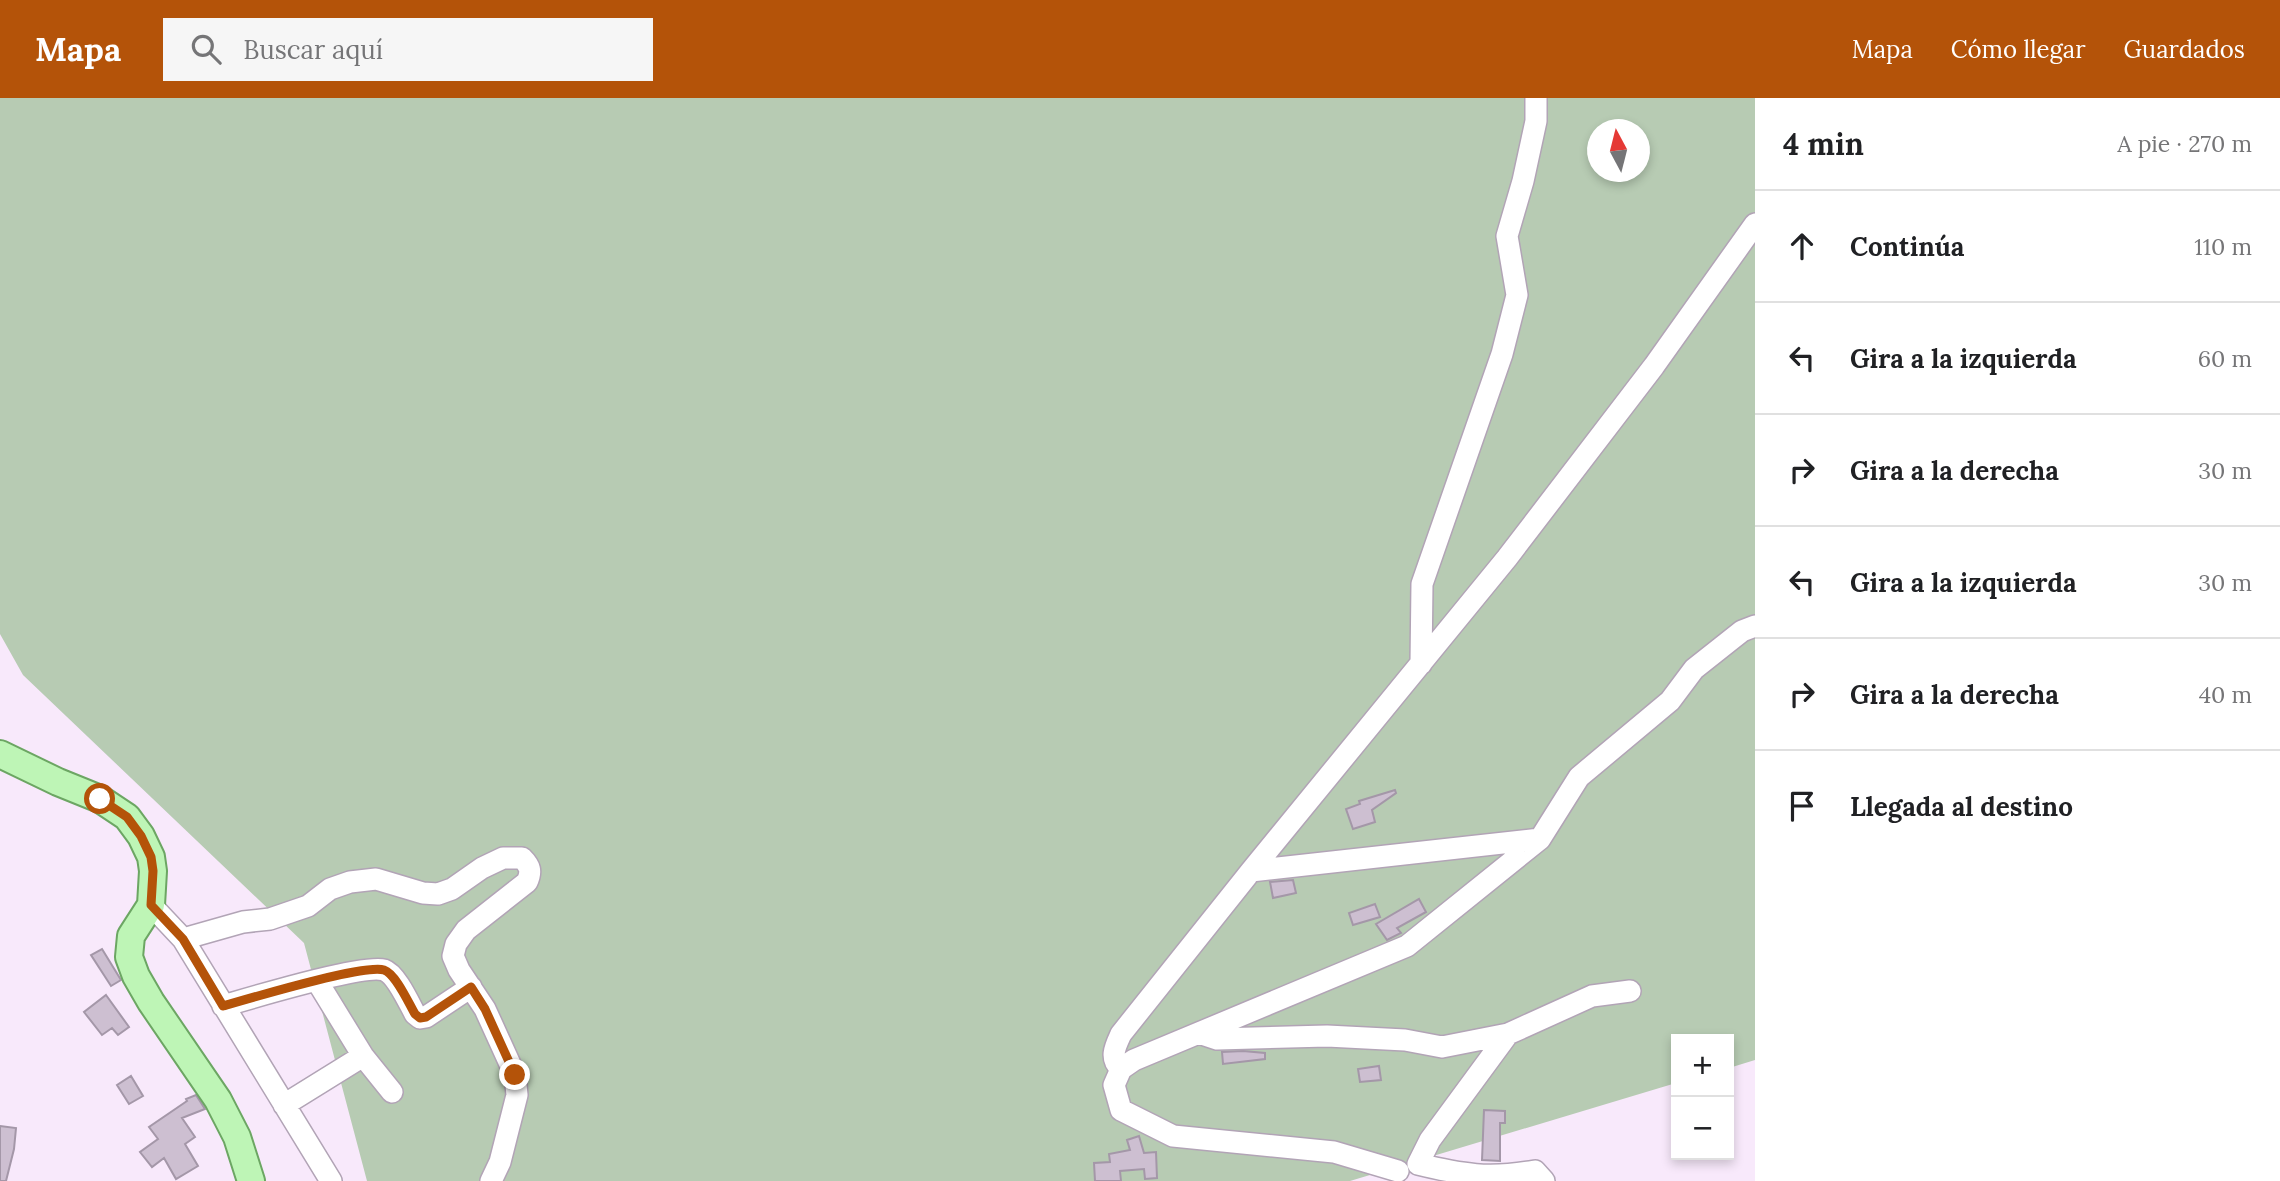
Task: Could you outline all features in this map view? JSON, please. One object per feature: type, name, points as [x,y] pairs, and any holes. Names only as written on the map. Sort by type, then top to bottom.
[{"type":"main road","points":[[0,754],[100,799],[127,817],[141,836],[151,857],[151,905],[131,936],[129,957],[151,1002],[218,1100],[237,1137],[251,1181]]},
{"type":"street","points":[[1421,664],[1422,584],[1502,354],[1517,295],[1507,236],[1536,121],[1536,98]]},
{"type":"street","points":[[1121,1069],[1115,1063],[1113,1051],[1121,1034],[1507,558],[1654,366],[1755,224]]},
{"type":"street","points":[[1398,1171],[1334,1152],[1173,1136],[1121,1110],[1114,1086],[1121,1069],[1134,1060],[1408,946],[1540,839],[1579,777],[1671,701],[1694,669],[1742,631],[1755,626]]},
{"type":"street","points":[[1251,871],[1540,839]]},
{"type":"street","points":[[183,939],[243,922],[270,919],[308,906],[331,890],[351,882],[376,878],[423,893],[438,894],[452,889],[482,868],[503,858],[522,858],[529,865],[531,874],[527,882],[466,930],[456,944],[453,956],[485,1009],[515,1075],[517,1095],[500,1162],[491,1181]]},
{"type":"street","points":[[151,905],[183,939],[331,1181]]},
{"type":"street","points":[[223,1006],[372,969],[385,970],[392,975],[420,1018],[426,1017],[471,987]]},
{"type":"street","points":[[317,981],[363,1056],[391,1092]]},
{"type":"street","points":[[1199,1032],[1217,1039],[1327,1036],[1405,1040],[1442,1046],[1508,1034],[1592,996],[1630,991]]},
{"type":"street","points":[[1418,1164],[1430,1140],[1508,1034]]},
{"type":"street","points":[[284,1105],[363,1056]]},
{"type":"street","points":[[1368,1181],[1418,1164],[1462,1174],[1504,1176],[1535,1171],[1544,1181]]},
{"type":"green space","points":[[0,98],[1755,98],[1755,1060],[1734,1066],[1734,1034],[1671,1034],[1671,1085],[1350,1181],[367,1181],[304,943],[23,675],[0,634]]},
{"type":"building","points":[[1395,790],[1396,793],[1372,810],[1375,822],[1353,829],[1346,809],[1360,804],[1359,801]]},
{"type":"building","points":[[1293,880],[1296,893],[1273,898],[1270,882]]},
{"type":"building","points":[[1419,899],[1426,912],[1397,928],[1401,933],[1387,940],[1376,924]]},
{"type":"building","points":[[1375,904],[1380,917],[1353,925],[1349,913]]},
{"type":"building","points":[[102,949],[121,980],[111,986],[91,955]]},
{"type":"building","points":[[106,995],[129,1027],[118,1035],[112,1028],[102,1035],[84,1012]]},
{"type":"building","points":[[1222,1052],[1265,1053],[1265,1059],[1223,1064]]},
{"type":"building","points":[[1379,1066],[1381,1080],[1360,1082],[1358,1069]]},
{"type":"building","points":[[131,1076],[143,1096],[129,1104],[117,1085]]},
{"type":"building","points":[[196,1095],[205,1109],[182,1118],[195,1137],[185,1144],[198,1166],[176,1179],[164,1158],[152,1167],[140,1152],[158,1139],[149,1127],[187,1101],[186,1099]]},
{"type":"building","points":[[1484,1110],[1505,1111],[1505,1123],[1500,1123],[1500,1161],[1482,1160]]},
{"type":"building","points":[[0,1126],[16,1128],[6,1181],[0,1181]]},
{"type":"building","points":[[1139,1136],[1144,1153],[1156,1152],[1157,1178],[1145,1179],[1144,1169],[1120,1171],[1121,1181],[1095,1181],[1094,1163],[1110,1162],[1109,1154],[1130,1150],[1127,1140]]},
{"type":"route","points":[[100,799],[127,817],[141,836],[151,857],[151,905],[183,939],[223,1006],[372,969],[385,970],[392,975],[420,1018],[426,1017],[471,987],[485,1009],[515,1075]]}]
